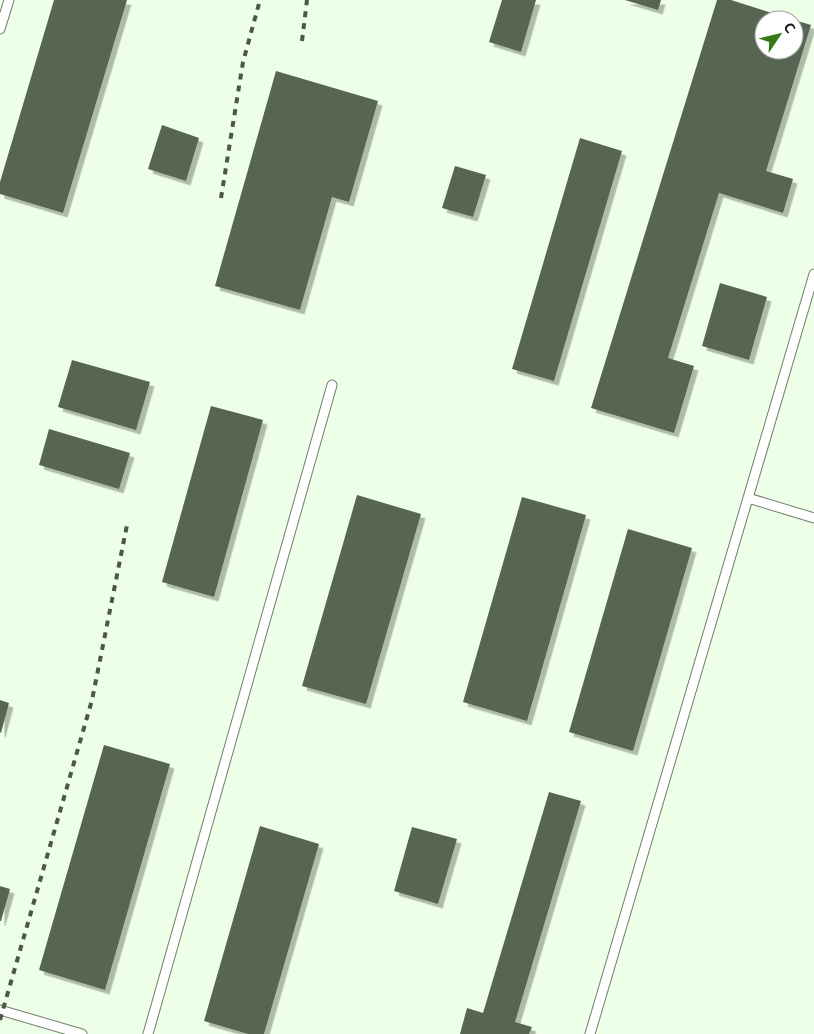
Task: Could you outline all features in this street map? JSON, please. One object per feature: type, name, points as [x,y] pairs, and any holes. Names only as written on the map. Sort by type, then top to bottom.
[{"type":"lane","points":[[0,29],[9,0]]},
{"type":"lane","points":[[590,1034],[814,274]]},
{"type":"lane","points":[[148,1034],[332,384]]},
{"type":"lane","points":[[748,498],[814,518]]},
{"type":"lane","points":[[0,1010],[82,1034]]},
{"type":"building","points":[[54,0],[127,0],[63,213],[0,194],[0,182]]},
{"type":"building","points":[[502,0],[536,0],[521,52],[489,42]]},
{"type":"building","points":[[625,0],[661,0],[658,10]]},
{"type":"building","points":[[717,0],[731,0],[763,10],[754,10],[754,60],[800,60],[766,171],[793,179],[783,213],[719,193],[668,358],[694,366],[674,433],[591,408]]},
{"type":"building","points":[[804,23],[811,25],[804,48]]},
{"type":"building","points":[[276,71],[378,101],[349,202],[332,197],[300,310],[215,286]]},
{"type":"building","points":[[162,125],[199,138],[186,181],[148,169]]},
{"type":"building","points":[[580,138],[622,151],[554,381],[512,369]]},
{"type":"building","points":[[455,166],[486,175],[473,217],[442,208]]},
{"type":"building","points":[[720,283],[767,297],[749,360],[702,346]]},
{"type":"building","points":[[72,360],[150,382],[136,430],[58,407]]},
{"type":"building","points":[[211,406],[263,420],[214,597],[162,582]]},
{"type":"building","points":[[49,429],[130,453],[119,489],[39,465]]},
{"type":"building","points":[[357,495],[421,514],[366,704],[302,686]]},
{"type":"building","points":[[522,497],[586,515],[527,721],[463,702]]},
{"type":"building","points":[[628,529],[692,548],[633,751],[569,732]]},
{"type":"building","points":[[0,700],[9,703],[1,733],[0,732]]},
{"type":"building","points":[[104,745],[170,764],[105,990],[39,970]]},
{"type":"building","points":[[549,792],[581,801],[515,1022],[532,1027],[529,1034],[460,1034],[467,1008],[483,1013]]},
{"type":"building","points":[[260,826],[319,844],[264,1034],[248,1034],[204,1021]]},
{"type":"building","points":[[412,827],[457,839],[438,904],[394,891]]},
{"type":"building","points":[[0,886],[10,889],[1,921],[0,921]]},
{"type":"railway","points":[[221,198],[243,62],[260,0]]},
{"type":"railway","points":[[302,41],[307,0]]},
{"type":"railway","points":[[0,1020],[92,700],[127,525]]}]
